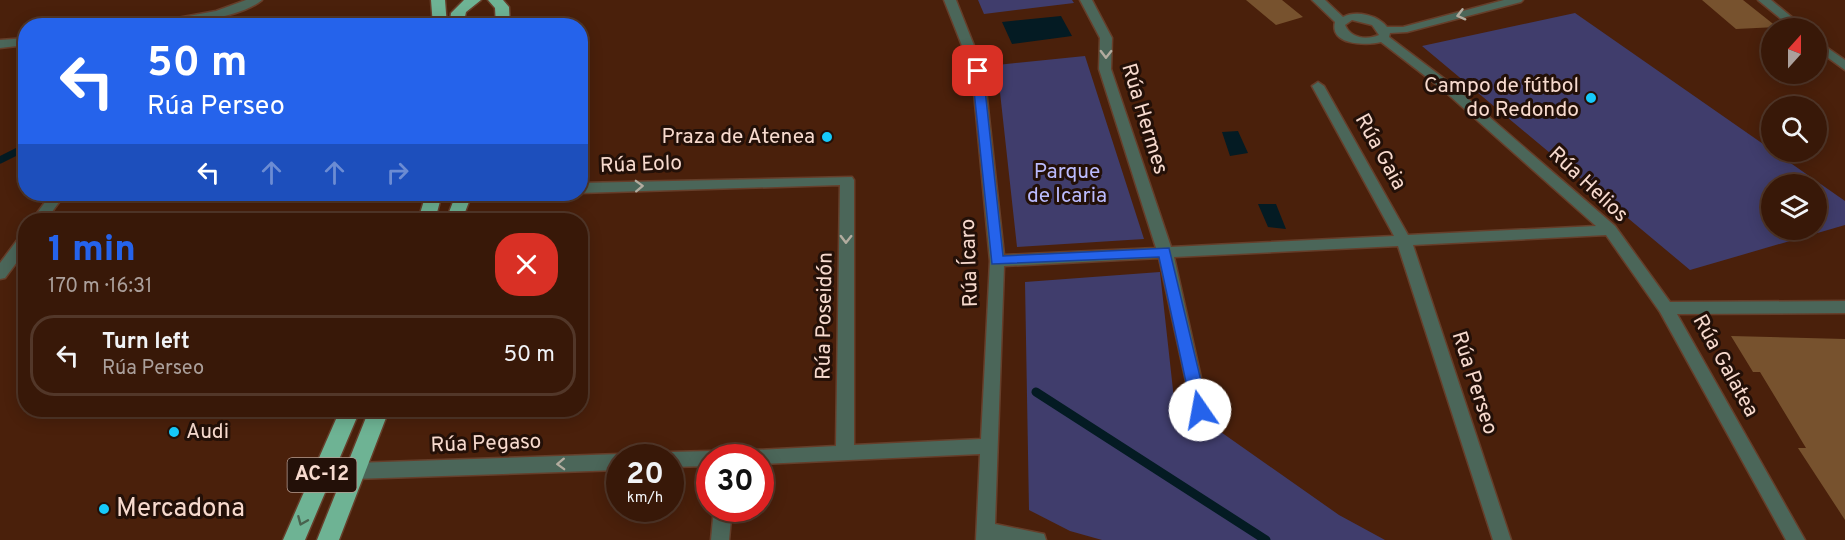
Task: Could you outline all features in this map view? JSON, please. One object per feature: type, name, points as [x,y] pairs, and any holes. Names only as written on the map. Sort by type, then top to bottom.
[{"type":"highway","points":[[438,0],[439,18]]},
{"type":"highway","points":[[456,18],[456,14],[463,5],[474,0]]},
{"type":"highway","points":[[495,0],[502,7],[503,18]]},
{"type":"highway","points":[[514,0],[514,18]]},
{"type":"highway","name":"AC-12","points":[[294,540],[347,417]]},
{"type":"highway","name":"AC-12","points":[[328,540],[376,417]]},
{"type":"street","points":[[196,18],[219,14],[256,0]]},
{"type":"street","name":"Rúa Ícaro","points":[[950,0],[978,71],[997,261],[986,535],[1037,540]]},
{"type":"street","name":"Rúa Hermes","points":[[1086,0],[1106,38],[1105,69],[1165,252]]},
{"type":"street","points":[[1318,0],[1341,21],[1339,28],[1347,37],[1367,42],[1384,34],[1517,0]]},
{"type":"street","points":[[1764,0],[1786,18]]},
{"type":"street","name":"Rúa Helios","points":[[1341,21],[1350,17],[1373,21],[1384,34],[1610,230],[1666,308]]},
{"type":"street","points":[[0,44],[18,42]]},
{"type":"street","points":[[1827,52],[1845,66]]},
{"type":"street","name":"Rúa Gaia","points":[[1318,86],[1404,240]]},
{"type":"street","name":"Rúa Eolo","points":[[588,188],[847,180]]},
{"type":"street","name":"Rúa Poseidón","points":[[845,452],[847,180]]},
{"type":"street","points":[[997,261],[1610,230]]},
{"type":"street","name":"Rúa Perseo","points":[[1404,240],[1502,540]]},
{"type":"street","points":[[0,274],[18,250]]},
{"type":"street","points":[[1165,252],[1200,410]]},
{"type":"street","name":"Rúa Galatea","points":[[1797,540],[1666,308],[1845,308]]},
{"type":"street","points":[[774,456],[988,446]]},
{"type":"street","name":"Rúa Pegaso","points":[[354,471],[606,462]]},
{"type":"street","points":[[720,540],[722,522]]},
{"type":"green space","points":[[978,0],[1072,0],[1074,3],[984,14]]},
{"type":"green space","name":"Campo de fútbol do Redondo","points":[[1575,13],[1761,143],[1761,162],[1789,162],[1806,174],[1761,174],[1761,240],[1793,240],[1690,270],[1422,46]]},
{"type":"green space","name":"Parque de Icaria","points":[[1085,56],[1144,239],[1017,247],[997,65]]},
{"type":"green space","name":"Campo de fútbol do Redondo","points":[[1827,188],[1845,201],[1845,225],[1827,230]]},
{"type":"green space","points":[[1160,272],[1174,399],[1339,515],[1385,540],[1102,540],[1070,531],[1029,510],[1025,282]]},
{"type":"water","points":[[1061,16],[1072,36],[1012,44],[1002,22]]},
{"type":"water","points":[[1238,131],[1248,153],[1230,156],[1222,132]]},
{"type":"water","points":[[1258,204],[1276,204],[1286,229],[1268,227]]},
{"type":"building","points":[[1246,0],[1282,0],[1303,17],[1276,25]]},
{"type":"building","points":[[1702,0],[1743,0],[1766,18],[1761,18],[1761,28],[1736,29]]},
{"type":"building","points":[[1731,336],[1845,339],[1845,520],[1798,448],[1806,448],[1760,372],[1753,372]]},
{"type":"waterway","points":[[0,160],[18,151]]},
{"type":"waterway","points":[[1036,392],[1266,540]]},
{"type":"place","name":"Campo de fútbol do Redondo","points":[[1591,98]]},
{"type":"place","name":"Praza de Atenea","points":[[827,137]]},
{"type":"place","name":"Audi","points":[[174,432]]},
{"type":"place","name":"Mercadona","points":[[104,509]]},
{"type":"route","points":[[978,71],[997,261],[1165,252],[1200,410]]}]
